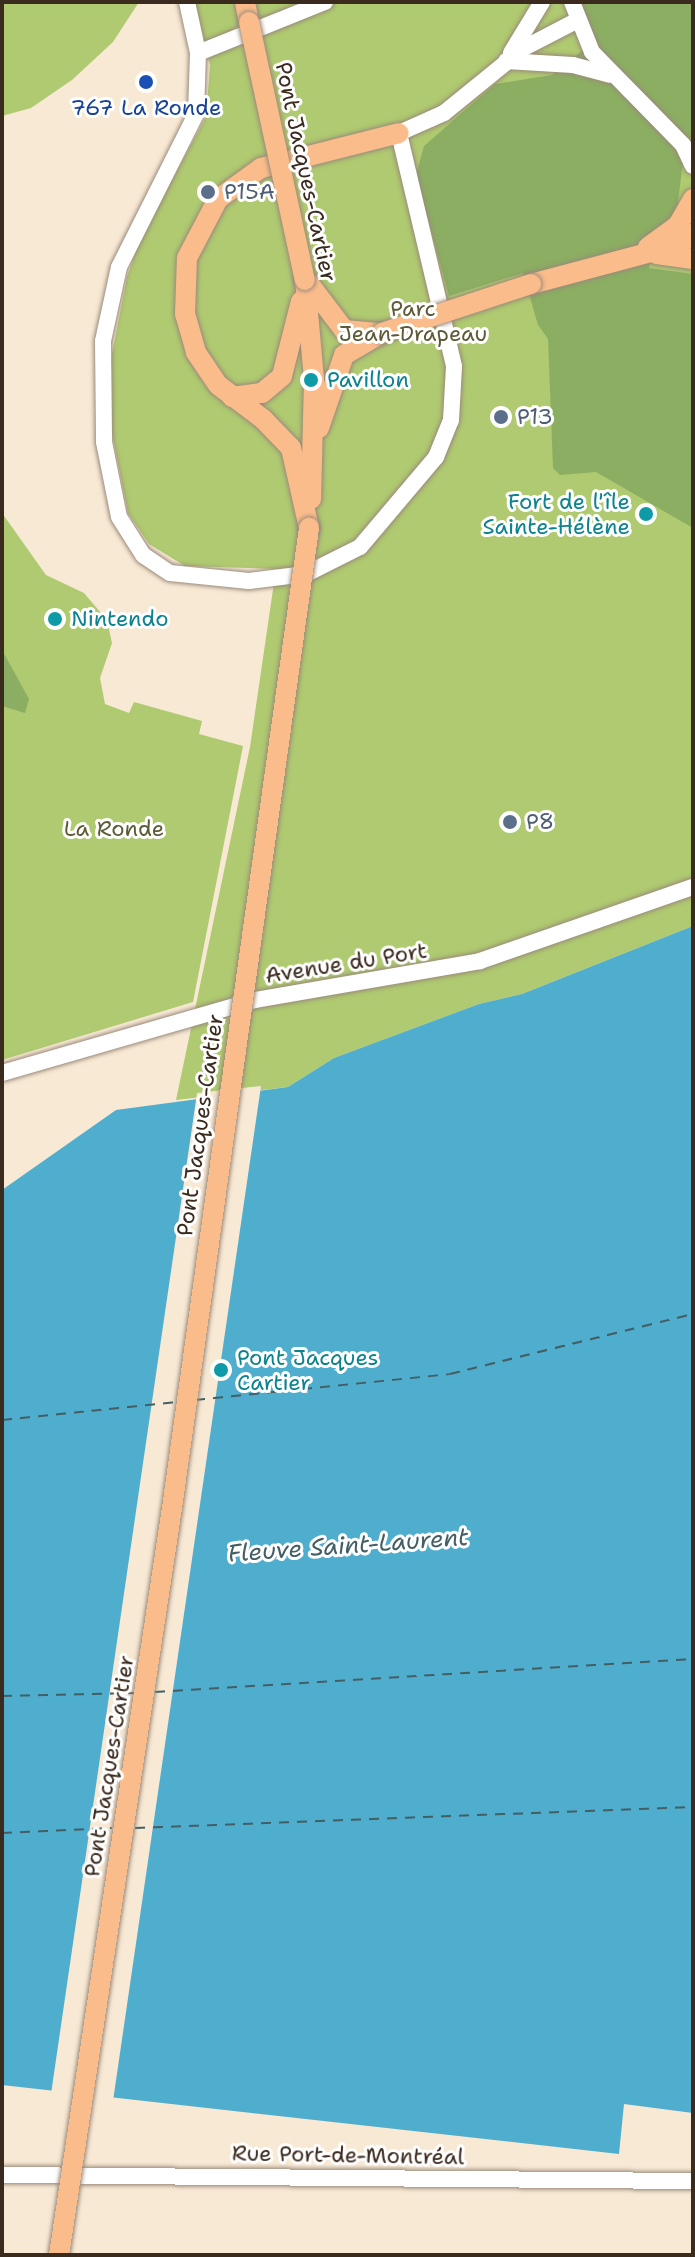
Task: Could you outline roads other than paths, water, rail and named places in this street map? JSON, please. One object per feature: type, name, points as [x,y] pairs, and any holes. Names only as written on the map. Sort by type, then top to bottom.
[{"type":"main road","name":"Pont Jacques-Cartier","points":[[59,2255],[172,1508],[309,528],[315,439],[305,280],[245,2]]},
{"type":"main road","points":[[309,528],[291,448],[263,419],[232,397],[196,352],[183,295],[192,242],[233,186],[273,162],[399,133]]},
{"type":"main road","points":[[642,251],[678,225],[693,199]]},
{"type":"main road","points":[[315,439],[344,355],[382,333],[642,251],[678,245],[693,234]]},
{"type":"main road","points":[[642,251],[693,259]]},
{"type":"main road","points":[[305,280],[344,330],[382,333]]},
{"type":"main road","points":[[232,397],[262,393],[282,376],[305,280]]},
{"type":"street","points":[[187,2],[198,53],[196,114],[131,234],[109,306],[101,372],[104,442],[119,517],[143,555],[170,573],[249,581],[322,569],[365,543],[436,457],[451,420],[454,366],[399,133],[444,113],[506,61],[578,20]]},
{"type":"street","points":[[198,53],[325,2]]},
{"type":"street","points":[[506,61],[542,2]]},
{"type":"street","points":[[572,2],[592,52],[688,147],[693,166]]},
{"type":"street","points":[[506,61],[573,65],[615,77]]},
{"type":"street","name":"Avenue du Port","points":[[2,1073],[255,1000],[468,964],[693,887]]},
{"type":"street","name":"Rue Port-de-Montréal","points":[[2,2175],[693,2181]]},
{"type":"water","name":"Fleuve Saint-Laurent","points":[[693,926],[693,2113],[624,2104],[619,2154],[2,2085],[2,1190],[116,1110],[288,1087],[334,1058],[479,1004],[522,994]]},
{"type":"place","name":"767 La Ronde","points":[[146,82]]},
{"type":"place","name":"P15A","points":[[208,192]]},
{"type":"place","name":"Pavillon","points":[[311,380]]},
{"type":"place","name":"P13","points":[[501,417]]},
{"type":"place","name":"Fort de l'île Sainte-Hélène","points":[[646,514]]},
{"type":"place","name":"Nintendo","points":[[55,619]]},
{"type":"place","name":"P8","points":[[510,822]]},
{"type":"place","name":"Pont Jacques Cartier","points":[[221,1370]]},
{"type":"park label","name":"Parc Jean-Drapeau","points":[[413,320]]},
{"type":"park label","name":"La Ronde","points":[[114,829]]}]
